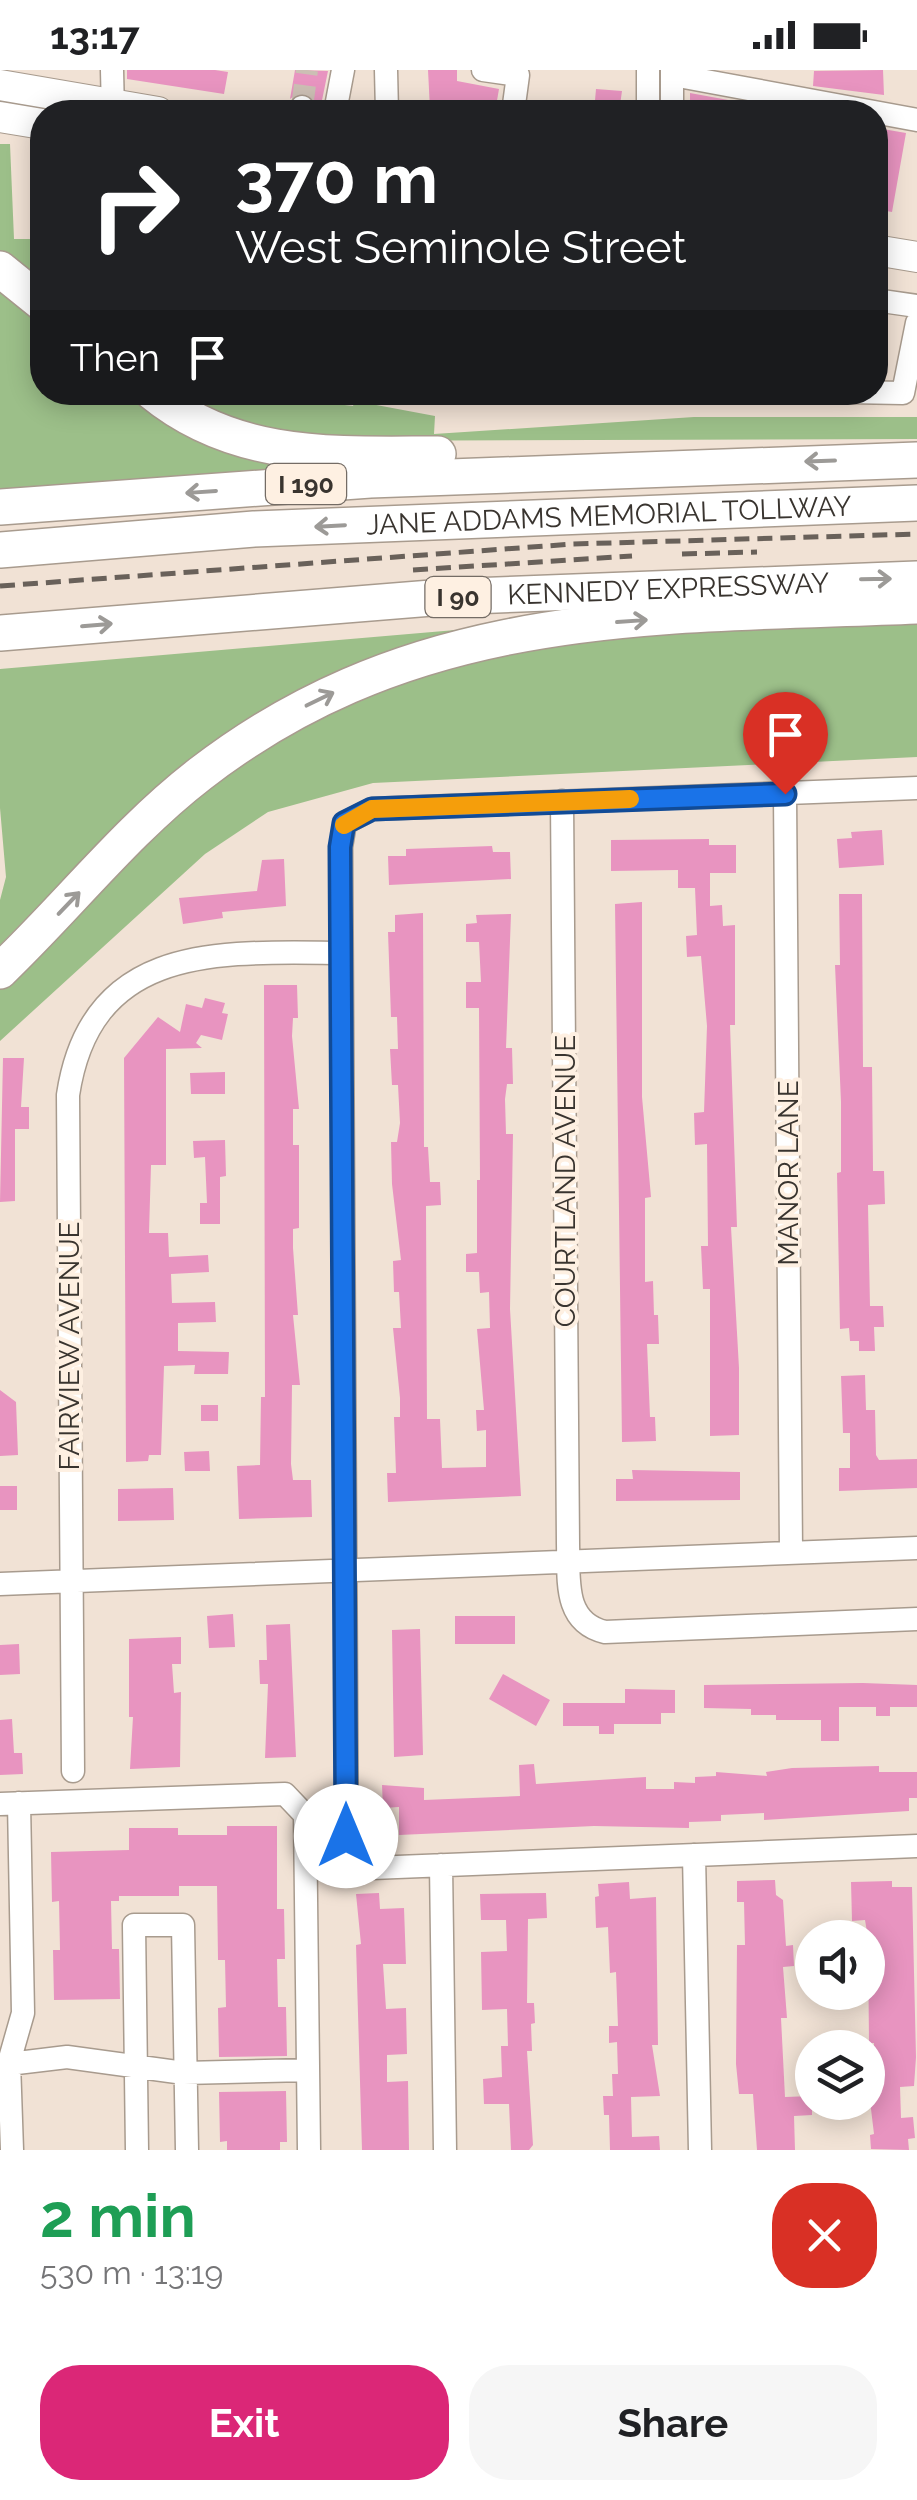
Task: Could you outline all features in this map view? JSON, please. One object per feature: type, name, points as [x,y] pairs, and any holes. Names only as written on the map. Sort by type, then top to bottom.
[{"type":"highway","points":[[0,268],[30,293]]},
{"type":"highway","points":[[172,405],[211,430],[252,445],[302,454],[516,455],[613,469]]},
{"type":"highway","name":"I 190","points":[[0,507],[370,480],[917,460]]},
{"type":"highway","name":"JANE ADDAMS MEMORIAL TOLLWAY","points":[[0,550],[254,529],[917,504]]},
{"type":"highway","name":"KENNEDY EXPRESSWAY","points":[[0,633],[444,598],[917,578]]},
{"type":"highway","points":[[0,971],[202,772],[292,713],[416,657],[514,634],[578,625],[917,606]]},
{"type":"main road","points":[[0,86],[69,100]]},
{"type":"main road","points":[[0,116],[30,122]]},
{"type":"main road","points":[[888,252],[917,257]]},
{"type":"street","points":[[112,70],[113,100]]},
{"type":"street","points":[[338,100],[343,70]]},
{"type":"street","points":[[386,70],[386,100]]},
{"type":"street","points":[[483,70],[518,76],[515,100]]},
{"type":"street","points":[[648,70],[648,100]]},
{"type":"street","points":[[672,100],[672,72],[815,100]]},
{"type":"street","points":[[888,114],[917,120]]},
{"type":"street","points":[[888,302],[917,306]]},
{"type":"street","points":[[888,393],[903,393],[917,323]]},
{"type":"street","points":[[917,788],[372,809],[344,823],[341,953],[349,1866],[917,1846]]},
{"type":"street","name":"MANOR LANE","points":[[785,794],[791,1552]]},
{"type":"street","name":"COURTLAND AVENUE","points":[[562,802],[568,1561],[574,1611],[591,1628],[605,1632],[917,1619]]},
{"type":"street","name":"FAIRVIEW AVENUE","points":[[72,1770],[68,1095],[72,1069],[84,1041],[108,1006],[138,979],[169,964],[226,952],[341,953]]},
{"type":"street","points":[[0,1584],[917,1548]]},
{"type":"street","points":[[12,2150],[5,2063],[22,2012],[10,1803],[285,1794],[305,1815],[309,2150]]},
{"type":"street","points":[[694,1855],[700,2150]]},
{"type":"street","points":[[441,1865],[445,2150]]},
{"type":"street","points":[[137,2150],[134,1925],[182,1925],[187,2150]]},
{"type":"street","points":[[5,2063],[67,2057],[184,2073],[308,2070]]},
{"type":"green space","points":[[0,144],[10,144],[14,239],[30,239],[30,277],[0,251]]},
{"type":"green space","points":[[0,284],[30,309],[30,405],[149,405],[164,416],[301,467],[0,490]]},
{"type":"green space","points":[[201,405],[376,405],[435,416],[434,434],[694,417],[917,417],[917,439],[316,441],[233,422]]},
{"type":"green space","points":[[917,623],[917,757],[373,783],[268,812],[205,854],[0,1041],[0,985],[131,850],[177,809],[243,760],[360,695],[441,664],[533,646],[697,631]]},
{"type":"green space","points":[[479,628],[341,672],[258,716],[179,774],[0,945],[0,900],[6,877],[0,808],[0,669]]},
{"type":"building","points":[[127,70],[228,72],[224,94],[127,79]]},
{"type":"building","points":[[295,70],[328,71],[322,100],[313,100],[308,93],[298,93],[290,99]]},
{"type":"building","points":[[428,70],[457,70],[457,81],[499,89],[497,100],[430,100]]},
{"type":"building","points":[[883,70],[884,95],[813,86],[814,71]]},
{"type":"building","points":[[596,89],[622,91],[621,100],[595,100]]},
{"type":"building","points":[[690,93],[728,100],[690,100]]},
{"type":"building","points":[[888,130],[906,133],[892,212],[888,211]]},
{"type":"building","points":[[882,830],[884,865],[839,868],[837,839],[852,838],[851,832]]},
{"type":"building","points":[[709,839],[709,845],[736,845],[736,873],[710,873],[710,906],[722,905],[723,926],[735,925],[735,1025],[730,1025],[737,1227],[731,1227],[739,1368],[739,1435],[710,1436],[710,1289],[703,1289],[701,1246],[708,1246],[707,1144],[695,1145],[694,1113],[704,1112],[707,1026],[701,956],[687,957],[686,936],[697,935],[695,888],[678,888],[678,870],[611,871],[611,840]]},
{"type":"building","points":[[492,846],[493,852],[510,852],[511,879],[389,885],[388,856],[406,856],[406,849]]},
{"type":"building","points":[[284,859],[286,906],[222,912],[223,918],[183,924],[179,898],[257,891],[262,860]]},
{"type":"building","points":[[839,894],[862,894],[863,1067],[872,1067],[873,1171],[884,1171],[885,1204],[868,1205],[870,1306],[883,1306],[884,1327],[874,1327],[875,1351],[859,1351],[859,1341],[850,1341],[849,1328],[840,1329],[837,1173],[841,1172],[841,1102],[835,965],[840,965]]},
{"type":"building","points":[[642,902],[642,1097],[651,1197],[645,1198],[645,1282],[653,1281],[654,1315],[658,1315],[659,1344],[647,1344],[650,1417],[655,1417],[656,1441],[622,1442],[615,904]]},
{"type":"building","points":[[423,913],[424,1147],[428,1147],[430,1182],[440,1182],[441,1205],[426,1206],[427,1419],[440,1419],[442,1468],[486,1467],[486,1430],[477,1431],[476,1410],[484,1410],[477,1329],[490,1328],[489,1292],[480,1293],[479,1272],[466,1272],[466,1254],[477,1253],[480,1180],[479,1008],[466,1008],[466,982],[481,982],[479,942],[466,942],[466,924],[477,923],[476,915],[511,914],[506,1048],[512,1048],[513,1084],[507,1084],[505,1099],[506,1134],[513,1134],[510,1309],[521,1496],[388,1502],[387,1473],[396,1473],[394,1417],[400,1417],[393,1328],[401,1328],[393,1261],[401,1260],[392,1184],[391,1142],[397,1142],[400,1123],[398,1085],[392,1085],[390,1049],[398,1049],[397,1017],[391,1017],[388,932],[395,932],[395,915]]},
{"type":"building","points":[[264,985],[297,985],[298,1018],[293,1018],[292,1036],[299,1109],[293,1109],[293,1145],[299,1145],[299,1228],[293,1229],[298,1315],[293,1315],[300,1385],[292,1385],[291,1464],[293,1480],[311,1480],[312,1517],[239,1519],[237,1466],[260,1465],[261,1397],[265,1397]]},
{"type":"building","points":[[205,998],[225,1003],[222,1013],[228,1014],[222,1040],[201,1035],[196,1043],[202,1048],[166,1049],[166,1165],[151,1165],[149,1233],[168,1233],[169,1257],[208,1255],[209,1272],[171,1274],[172,1303],[215,1302],[216,1322],[178,1323],[178,1351],[229,1352],[228,1374],[194,1374],[195,1365],[164,1366],[161,1455],[149,1455],[148,1461],[126,1462],[124,1058],[158,1017],[180,1032],[186,1004],[202,1008]]},
{"type":"building","points":[[3,1058],[24,1058],[21,1107],[29,1107],[29,1129],[15,1129],[15,1201],[0,1202]]},
{"type":"building","points":[[225,1072],[225,1094],[191,1094],[190,1073]]},
{"type":"building","points":[[225,1140],[226,1176],[220,1177],[220,1224],[200,1224],[200,1203],[207,1203],[205,1157],[194,1158],[193,1141]]},
{"type":"building","points":[[865,1375],[866,1410],[875,1410],[876,1455],[879,1460],[917,1459],[917,1488],[839,1491],[839,1468],[850,1468],[850,1433],[843,1433],[841,1376]]},
{"type":"building","points":[[0,1390],[16,1402],[18,1455],[0,1456]]},
{"type":"building","points":[[201,1405],[218,1405],[218,1421],[201,1421]]},
{"type":"building","points":[[209,1451],[210,1471],[185,1471],[184,1452]]},
{"type":"building","points":[[632,1470],[740,1472],[740,1500],[616,1501],[616,1479],[633,1479]]},
{"type":"building","points":[[0,1486],[17,1486],[17,1510],[0,1510]]},
{"type":"building","points":[[173,1488],[174,1520],[118,1521],[118,1489]]},
{"type":"building","points":[[233,1614],[235,1647],[209,1648],[207,1616]]},
{"type":"building","points":[[455,1616],[515,1616],[515,1644],[455,1644]]},
{"type":"building","points":[[290,1624],[296,1757],[265,1758],[268,1684],[260,1684],[259,1660],[267,1660],[266,1625]]},
{"type":"building","points":[[420,1629],[423,1755],[394,1757],[392,1630]]},
{"type":"building","points":[[181,1637],[181,1664],[172,1664],[174,1693],[181,1692],[180,1767],[130,1769],[133,1717],[129,1717],[129,1639]]},
{"type":"building","points":[[19,1644],[20,1674],[0,1675],[0,1645]]},
{"type":"building","points":[[503,1674],[550,1700],[536,1726],[489,1699]]},
{"type":"building","points":[[704,1685],[917,1685],[917,1707],[890,1707],[890,1716],[876,1716],[876,1707],[839,1707],[839,1741],[821,1741],[821,1720],[776,1720],[776,1715],[751,1715],[751,1709],[704,1708]]},
{"type":"building","points":[[625,1689],[675,1690],[675,1713],[661,1713],[661,1724],[614,1724],[614,1734],[599,1734],[599,1726],[563,1726],[563,1703],[625,1703]]},
{"type":"building","points":[[12,1719],[14,1753],[22,1753],[23,1774],[0,1775],[0,1720]]},
{"type":"building","points":[[534,1764],[536,1784],[646,1777],[646,1789],[674,1789],[674,1782],[695,1783],[695,1777],[716,1776],[716,1772],[767,1776],[766,1772],[792,1768],[879,1766],[879,1772],[917,1772],[917,1798],[909,1798],[909,1811],[764,1820],[764,1813],[721,1815],[721,1821],[689,1822],[689,1828],[594,1826],[399,1835],[399,1807],[383,1808],[382,1785],[424,1788],[424,1800],[520,1796],[519,1765]]},
{"type":"building","points":[[227,1826],[277,1826],[277,1909],[284,1909],[285,1959],[277,1959],[278,2007],[286,2007],[287,2056],[219,2057],[218,2008],[226,2007],[225,1960],[218,1960],[217,1886],[179,1886],[179,1896],[119,1896],[119,1901],[111,1901],[112,1949],[119,1949],[120,1999],[54,2000],[53,1950],[60,1950],[59,1901],[52,1902],[51,1852],[129,1850],[129,1828],[178,1828],[178,1835],[227,1835]]},
{"type":"building","points":[[775,1880],[776,1895],[783,1900],[786,1946],[793,1945],[794,1966],[783,1967],[787,2018],[781,2018],[785,2097],[795,2097],[795,2150],[757,2150],[753,2094],[739,2094],[737,1945],[745,1945],[744,1902],[737,1902],[737,1881]]},
{"type":"building","points":[[892,1881],[892,1887],[912,1887],[916,2057],[914,2086],[900,2087],[901,2118],[913,2117],[915,2138],[908,2139],[909,2150],[871,2149],[872,2120],[885,2120],[885,2030],[869,2030],[869,2010],[885,2010],[885,1920],[852,1920],[851,1882]]},
{"type":"building","points":[[629,1882],[630,1899],[656,1897],[658,2045],[652,2045],[660,2096],[631,2097],[632,2137],[659,2136],[660,2150],[610,2150],[609,2115],[604,2115],[603,2096],[613,2096],[612,2074],[618,2074],[617,2042],[609,2043],[609,2026],[618,2026],[616,1972],[610,1973],[608,1927],[596,1928],[595,1897],[599,1896],[598,1884]]},
{"type":"building","points":[[379,1893],[380,1909],[404,1908],[406,1964],[383,1964],[386,2009],[406,2008],[407,2054],[387,2055],[387,2082],[408,2081],[409,2150],[362,2150],[356,1945],[361,1944],[356,1894]]},
{"type":"building","points":[[546,1893],[547,1918],[528,1919],[527,2003],[534,2003],[535,2023],[531,2024],[532,2051],[527,2051],[533,2145],[529,2150],[511,2150],[509,2104],[484,2104],[483,2079],[502,2077],[501,2046],[508,2046],[507,2009],[482,2010],[481,1952],[507,1951],[506,1920],[481,1920],[480,1894]]},
{"type":"building","points":[[286,2091],[287,2142],[280,2142],[280,2150],[227,2150],[227,2141],[220,2142],[219,2092]]},
{"type":"tunnel","points":[[303,100],[307,70]]},
{"type":"railway","points":[[0,586],[573,544],[917,534]]},
{"type":"railway","points":[[682,554],[757,552]]},
{"type":"railway","points":[[413,570],[632,556]]},
{"type":"slow traffic","points":[[344,825],[372,809],[630,799]]},
{"type":"route","points":[[346,1836],[340,847],[344,823],[372,809],[785,794]]}]
